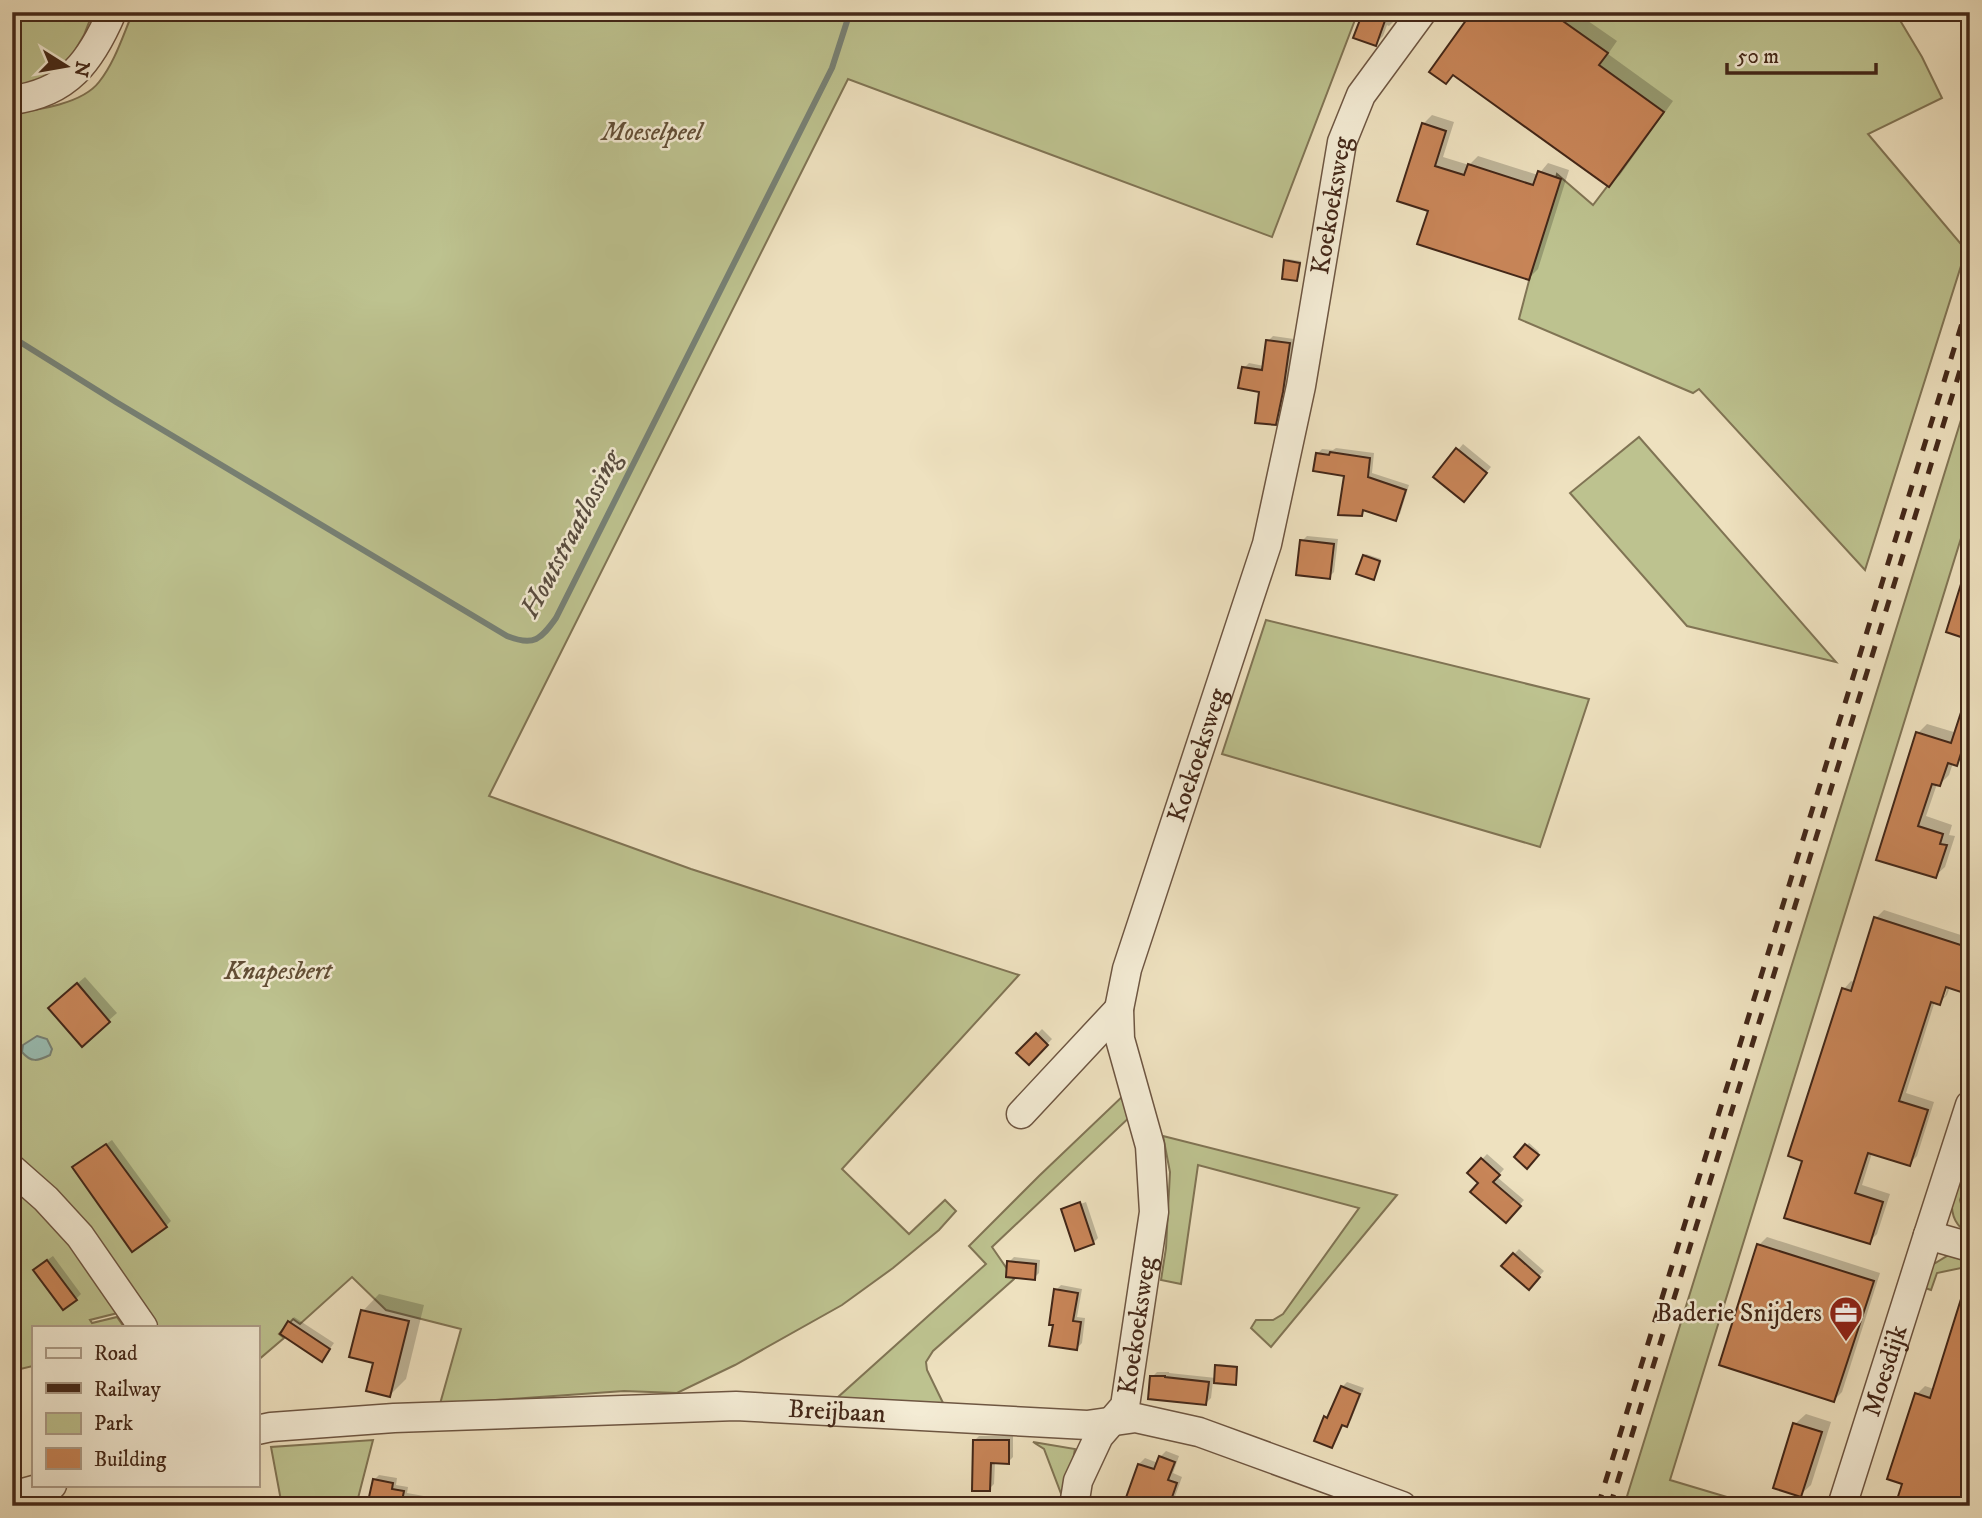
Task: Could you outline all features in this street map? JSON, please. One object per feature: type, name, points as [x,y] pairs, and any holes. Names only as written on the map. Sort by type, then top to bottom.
[{"type":"street","points":[[12,100],[63,83],[83,65],[100,41],[112,12]]},
{"type":"street","name":"Koekoeksweg","points":[[1074,1506],[1078,1481],[1099,1436],[1125,1406],[1154,1212],[1150,1146],[1120,1039],[1119,1009],[1127,969],[1267,544],[1301,386],[1342,142],[1361,95],[1422,12]]},
{"type":"street","points":[[1021,1114],[1119,1009]]},
{"type":"street","name":"Moesdijk","points":[[1842,1506],[1970,1105]]},
{"type":"street","points":[[12,1169],[46,1199],[80,1236],[141,1326]]},
{"type":"street","points":[[1928,1235],[1970,1247]]},
{"type":"street","name":"Breijbaan","points":[[259,1430],[394,1418],[736,1406],[1087,1425],[1136,1418],[1199,1432],[1402,1506]]},
{"type":"street","points":[[12,1496],[48,1486]]},
{"type":"green space","points":[[12,12],[93,12],[84,35],[60,76],[12,95]]},
{"type":"green space","points":[[133,12],[1358,12],[1272,237],[848,79],[489,796],[691,869],[1019,975],[842,1169],[909,1234],[945,1200],[956,1211],[939,1230],[893,1268],[842,1305],[735,1365],[677,1393],[624,1391],[440,1404],[461,1329],[386,1310],[352,1277],[300,1324],[293,1319],[279,1334],[284,1338],[259,1359],[259,1326],[145,1326],[134,1309],[90,1320],[92,1323],[117,1317],[123,1326],[32,1326],[32,1366],[12,1371],[12,112],[59,104],[92,89],[110,66]]},
{"type":"green space","points":[[1525,12],[1895,12],[1922,57],[1942,98],[1868,134],[1966,250],[1865,570],[1699,389],[1693,393],[1519,319],[1557,174],[1593,205],[1663,113]]},
{"type":"green space","points":[[1970,391],[1970,509],[1670,1480],[1757,1506],[1624,1506]]},
{"type":"green space","points":[[1639,437],[1836,662],[1687,626],[1570,493]]},
{"type":"green space","points":[[1266,620],[1589,699],[1540,847],[1222,754]]},
{"type":"green space","points":[[1127,1092],[1134,1113],[992,1247],[1014,1279],[933,1351],[926,1362],[927,1370],[944,1405],[837,1398],[986,1264],[969,1246]]},
{"type":"green space","points":[[1163,1136],[1397,1195],[1271,1347],[1251,1328],[1256,1320],[1273,1320],[1283,1314],[1359,1208],[1198,1165],[1181,1284],[1161,1280],[1166,1248],[1170,1172]]},
{"type":"green space","points":[[1970,1141],[1970,1169],[1960,1200],[1965,1218],[1970,1220],[1970,1234],[1959,1226],[1952,1204],[1957,1178]]},
{"type":"green space","points":[[1947,1256],[1970,1259],[1970,1271],[1961,1268],[1937,1273],[1931,1290],[1922,1287],[1929,1267]]},
{"type":"green space","points":[[373,1440],[356,1506],[282,1506],[271,1447]]},
{"type":"green space","points":[[1033,1442],[1075,1449],[1065,1504],[1044,1449]]},
{"type":"water","points":[[37,1036],[47,1039],[52,1049],[50,1055],[38,1060],[25,1056],[22,1052],[23,1045]]},
{"type":"building","points":[[1363,12],[1388,12],[1376,46],[1353,38]]},
{"type":"building","points":[[1472,12],[1550,12],[1608,53],[1599,65],[1664,112],[1609,187],[1453,75],[1446,84],[1429,72]]},
{"type":"building","points":[[1422,123],[1446,131],[1435,166],[1464,175],[1468,164],[1533,185],[1538,171],[1561,179],[1529,280],[1417,244],[1428,211],[1397,201]]},
{"type":"building","points":[[1284,260],[1300,263],[1297,281],[1282,279]]},
{"type":"building","points":[[1266,340],[1290,343],[1276,425],[1255,423],[1259,392],[1238,388],[1242,367],[1262,370]]},
{"type":"building","points":[[1456,448],[1487,473],[1464,502],[1433,477]]},
{"type":"building","points":[[1330,452],[1370,458],[1368,477],[1406,490],[1396,521],[1363,510],[1362,516],[1338,515],[1344,476],[1313,471],[1316,453],[1329,455]]},
{"type":"building","points":[[1300,540],[1334,544],[1330,579],[1296,575]]},
{"type":"building","points":[[1363,555],[1380,561],[1374,580],[1356,574]]},
{"type":"building","points":[[1966,568],[1970,568],[1970,640],[1946,632]]},
{"type":"building","points":[[1966,697],[1970,697],[1970,749],[1963,747],[1957,766],[1948,763],[1940,786],[1932,784],[1918,826],[1943,834],[1940,844],[1947,845],[1936,878],[1876,860],[1916,732],[1951,743]]},
{"type":"building","points":[[1874,917],[1970,948],[1970,976],[1964,979],[1970,995],[1946,987],[1940,1005],[1931,1002],[1899,1101],[1928,1110],[1910,1166],[1868,1153],[1855,1193],[1883,1202],[1870,1244],[1784,1218],[1802,1161],[1788,1156],[1842,988],[1851,991]]},
{"type":"building","points":[[77,983],[110,1022],[82,1047],[48,1008]]},
{"type":"building","points":[[1036,1033],[1048,1045],[1029,1065],[1016,1053]]},
{"type":"building","points":[[106,1144],[167,1227],[132,1252],[72,1167]]},
{"type":"building","points":[[1525,1144],[1539,1155],[1527,1169],[1514,1157]]},
{"type":"building","points":[[1481,1158],[1500,1175],[1493,1182],[1521,1206],[1506,1223],[1470,1192],[1478,1183],[1467,1173]]},
{"type":"building","points":[[1080,1202],[1094,1244],[1075,1251],[1061,1209]]},
{"type":"building","points":[[1757,1244],[1874,1281],[1834,1402],[1719,1365]]},
{"type":"building","points":[[1513,1253],[1540,1277],[1529,1290],[1501,1266]]},
{"type":"building","points":[[47,1260],[77,1300],[63,1310],[33,1270]]},
{"type":"building","points":[[1007,1261],[1036,1264],[1035,1280],[1006,1277]]},
{"type":"building","points":[[1966,1283],[1970,1283],[1970,1506],[1895,1506],[1902,1484],[1887,1479],[1915,1393],[1930,1398]]},
{"type":"building","points":[[1054,1289],[1078,1293],[1073,1321],[1081,1322],[1077,1350],[1049,1346],[1053,1325],[1049,1325]]},
{"type":"building","points":[[361,1310],[409,1321],[390,1397],[366,1391],[373,1363],[349,1357]]},
{"type":"building","points":[[288,1321],[330,1349],[322,1362],[280,1334]]},
{"type":"building","points":[[1215,1365],[1237,1367],[1236,1385],[1214,1383]]},
{"type":"building","points":[[1150,1376],[1209,1382],[1206,1405],[1148,1399]]},
{"type":"building","points":[[1341,1386],[1360,1394],[1347,1427],[1342,1425],[1332,1448],[1314,1441]]},
{"type":"building","points":[[1793,1423],[1822,1432],[1801,1497],[1773,1488]]},
{"type":"building","points":[[973,1440],[1009,1440],[1009,1464],[991,1463],[990,1491],[972,1491]]},
{"type":"building","points":[[1159,1456],[1175,1462],[1168,1480],[1177,1483],[1169,1506],[1123,1506],[1138,1464],[1154,1469]]},
{"type":"building","points":[[373,1479],[393,1483],[392,1489],[404,1491],[401,1506],[367,1506]]},
{"type":"waterway","name":"Houtstraatlossing","points":[[12,337],[507,636],[524,641],[536,639],[556,618],[832,68],[850,12]]},
{"type":"railway","points":[[1598,1506],[1970,297]]},
{"type":"railway","points":[[1610,1506],[1970,338]]},
{"type":"place","name":"Baderie Snijders","points":[[1846,1343]]},
{"type":"park label","name":"Moeselpeel","points":[[652,132]]},
{"type":"park label","name":"Knapesbert","points":[[278,971]]}]
